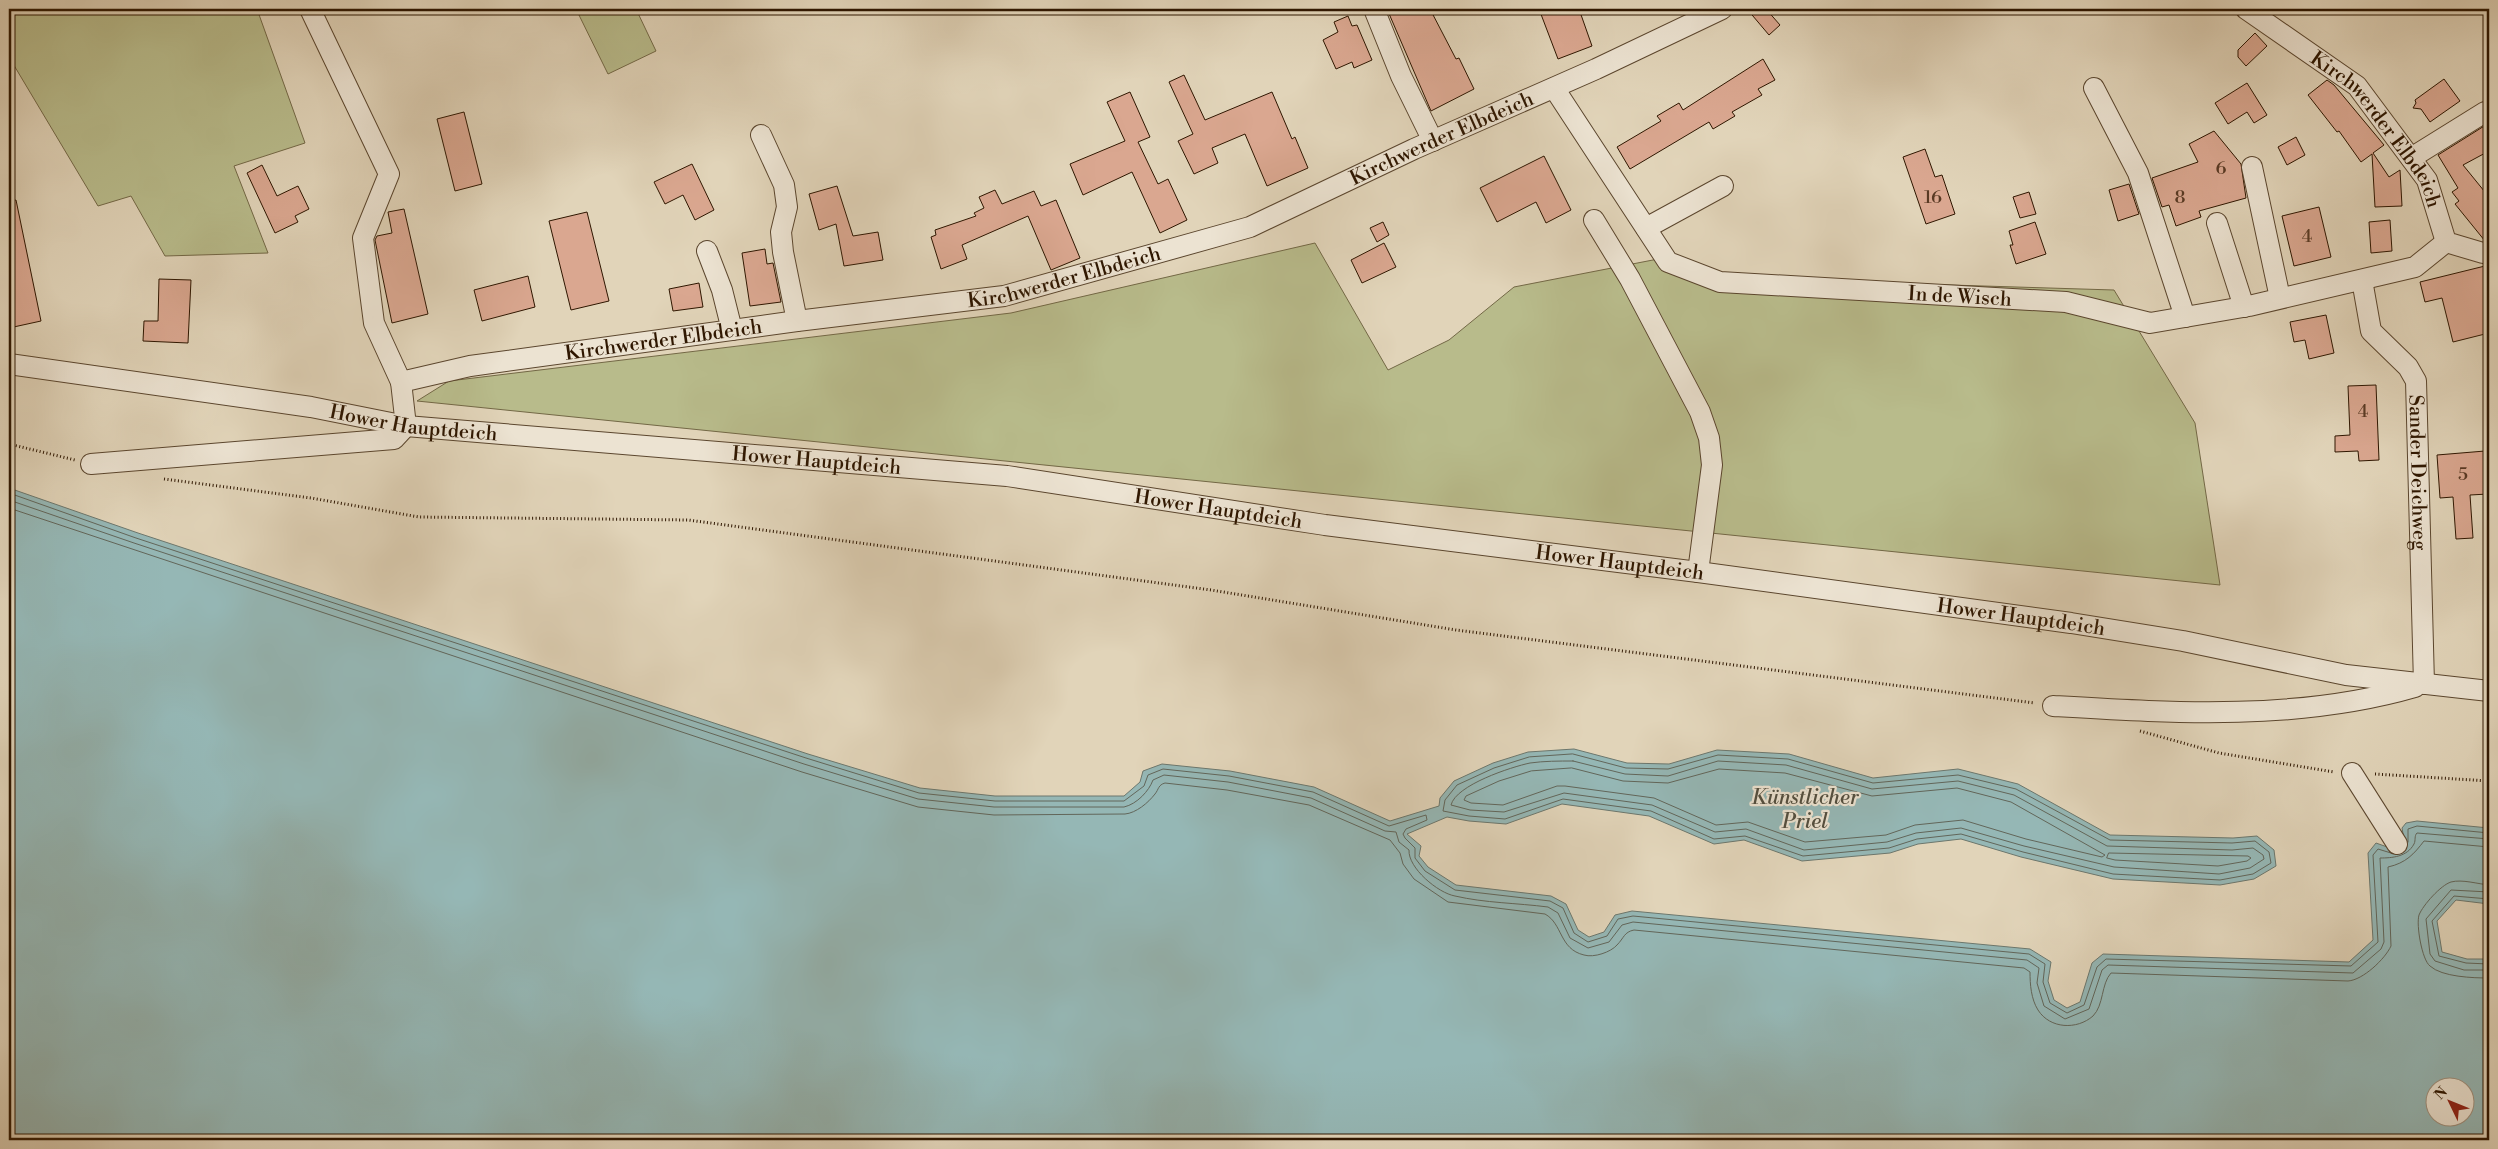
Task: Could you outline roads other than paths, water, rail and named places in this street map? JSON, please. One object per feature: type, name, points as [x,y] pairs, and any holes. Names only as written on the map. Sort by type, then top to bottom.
[{"type":"street","points":[[91,464],[394,439],[406,426],[401,382],[374,323],[363,238],[389,174],[310,9]]},
{"type":"street","points":[[1374,9],[1401,76],[1434,141]]},
{"type":"street","name":"Kirchwerder Elbdeich","points":[[401,382],[470,366],[797,321],[1004,296],[1250,227],[1722,9]]},
{"type":"street","name":"Kirchwerder Elbdeich","points":[[2246,9],[2357,86],[2427,180],[2446,242]]},
{"type":"street","name":"In de Wisch","points":[[1554,88],[1668,262],[1720,282],[2066,302],[2150,323],[2244,307],[2415,267],[2446,242]]},
{"type":"street","points":[[2094,88],[2138,173],[2185,317]]},
{"type":"street","points":[[2411,158],[2485,112]]},
{"type":"street","points":[[761,135],[784,185],[787,207],[781,232],[783,252],[797,321]]},
{"type":"street","points":[[2252,167],[2280,298]]},
{"type":"street","points":[[1646,228],[1723,186]]},
{"type":"street","points":[[1594,220],[1630,279],[1700,412],[1709,438],[1712,465],[1698,572]]},
{"type":"street","points":[[2217,223],[2244,307]]},
{"type":"street","points":[[2446,242],[2483,253],[2489,252]]},
{"type":"street","points":[[707,251],[722,290],[732,330]]},
{"type":"street","name":"Sander Deichweg","points":[[2362,280],[2371,331],[2408,367],[2416,381],[2424,684]]},
{"type":"street","name":"Hower Hauptdeich","points":[[9,364],[311,407],[406,426],[1007,476],[1325,525],[1698,572],[2089,626],[2183,641],[2346,675],[2489,690]]},
{"type":"street","points":[[2053,706],[2144,711],[2312,708],[2373,699],[2424,684]]},
{"type":"street","points":[[2352,773],[2397,844]]},
{"type":"water","name":"Künstlicher Priel","points":[[9,488],[138,533],[808,754],[920,788],[995,796],[1124,796],[1140,782],[1143,771],[1162,764],[1230,771],[1314,787],[1390,821],[1439,806],[1440,798],[1454,781],[1493,763],[1528,752],[1574,749],[1627,763],[1669,764],[1717,750],[1789,754],[1873,778],[1958,769],[2018,784],[2110,835],[2233,838],[2257,836],[2274,850],[2276,866],[2254,879],[2220,885],[2113,879],[2021,857],[1961,839],[1918,844],[1890,853],[1802,861],[1744,840],[1714,844],[1649,816],[1562,804],[1506,824],[1447,817],[1407,834],[1421,846],[1419,856],[1428,867],[1456,885],[1551,896],[1566,904],[1578,930],[1589,937],[1604,932],[1615,915],[1632,911],[2030,949],[2051,962],[2048,981],[2054,1000],[2067,1008],[2080,1002],[2092,963],[2103,954],[2349,962],[2373,940],[2368,853],[2376,843],[2390,848],[2404,839],[2402,828],[2406,823],[2417,821],[2489,828],[2489,904],[2456,900],[2437,921],[2442,952],[2467,959],[2489,959],[2489,1140],[9,1140]]}]
